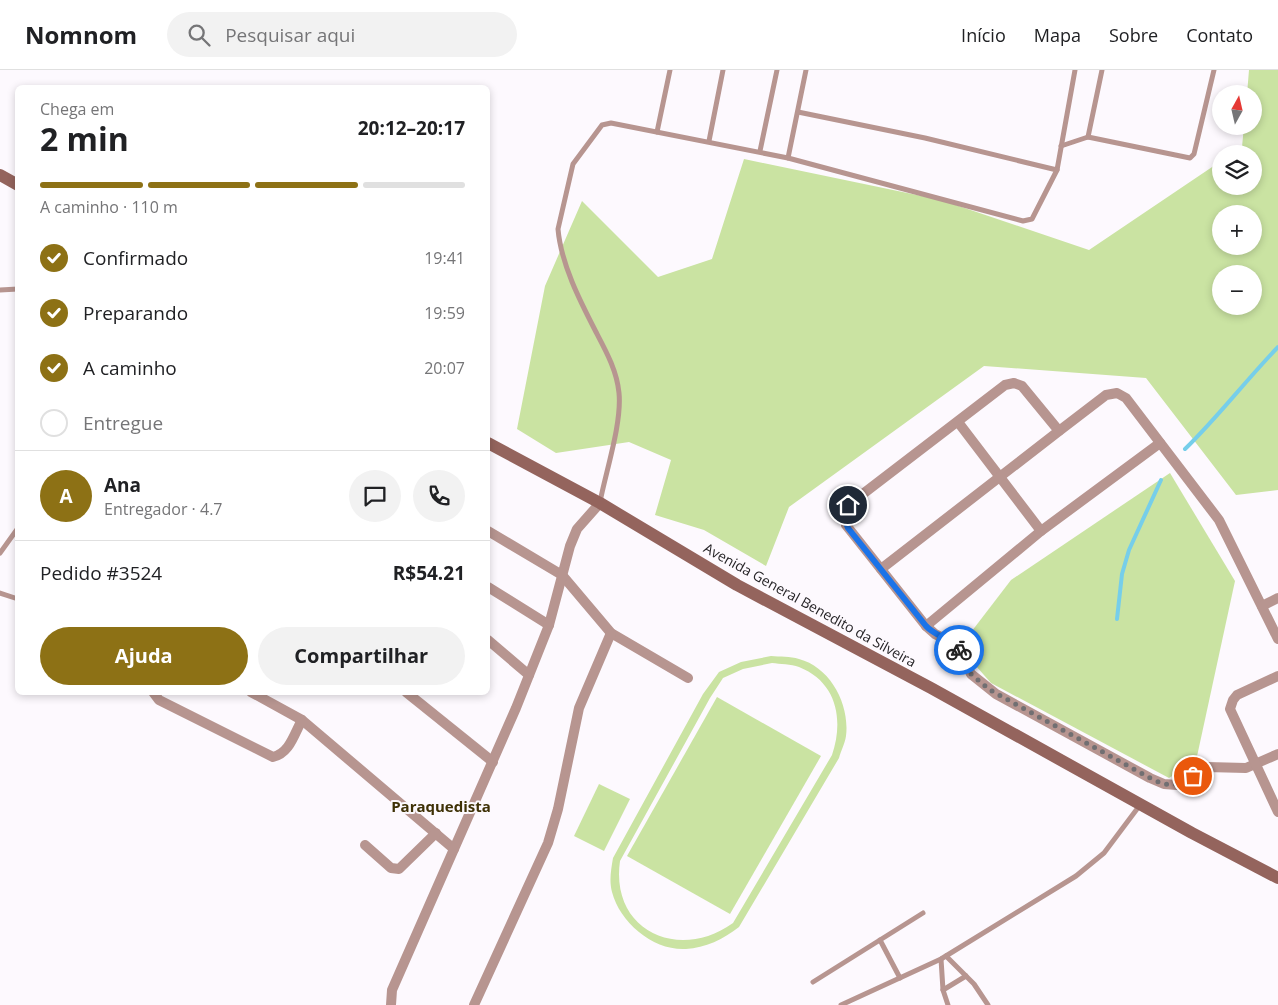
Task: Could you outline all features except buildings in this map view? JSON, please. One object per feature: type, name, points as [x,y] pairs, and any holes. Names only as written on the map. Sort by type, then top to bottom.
[{"type":"main road","points":[[0,175],[15,183]]},
{"type":"main road","name":"Avenida General Benedito da Silveira","points":[[490,444],[600,503],[738,585],[931,688],[1140,805],[1278,878]]},
{"type":"street","points":[[1059,431],[1022,386],[1014,383],[1002,387],[851,503],[846,509],[846,525],[926,626],[935,634],[956,645],[971,674],[990,690],[1160,783],[1177,785],[1206,767],[1242,769],[1256,765],[1278,754]]},
{"type":"street","points":[[881,569],[1106,395],[1117,393],[1126,398],[1220,520],[1278,639]]},
{"type":"street","points":[[958,422],[1041,531]]},
{"type":"street","points":[[926,626],[1041,531],[1160,443]]},
{"type":"street","points":[[391,1005],[392,990],[492,762],[549,625],[577,528],[600,503]]},
{"type":"street","points":[[490,532],[562,575],[611,633],[688,678]]},
{"type":"street","points":[[490,588],[549,625]]},
{"type":"street","points":[[1262,606],[1278,598]]},
{"type":"street","points":[[474,1005],[548,842],[558,809],[579,708],[611,633]]},
{"type":"street","points":[[490,642],[529,675]]},
{"type":"street","points":[[1278,676],[1237,695],[1231,704],[1231,714],[1278,812]]},
{"type":"street","points":[[155,695],[159,700],[273,757],[282,755],[286,750],[302,720]]},
{"type":"street","points":[[256,695],[302,720],[454,848]]},
{"type":"street","points":[[410,695],[492,762]]},
{"type":"street","points":[[366,845],[391,868],[399,869],[436,833]]},
{"type":"lane","points":[[657,132],[670,70]]},
{"type":"lane","points":[[709,141],[723,70]]},
{"type":"lane","points":[[760,151],[777,70]]},
{"type":"lane","points":[[788,158],[806,70]]},
{"type":"lane","points":[[600,503],[619,408],[619,391],[611,362],[579,299],[559,239],[558,228],[571,170],[602,125],[611,123],[760,151],[1028,221],[1044,198],[1057,170],[1075,70]]},
{"type":"lane","points":[[1088,137],[1102,70]]},
{"type":"lane","points":[[1061,146],[1088,137],[1190,158],[1194,154],[1214,70]]},
{"type":"lane","points":[[798,112],[925,138],[1057,170]]},
{"type":"lane","points":[[0,290],[15,289]]},
{"type":"lane","points":[[0,553],[15,532]]},
{"type":"lane","points":[[0,593],[15,598]]},
{"type":"lane","points":[[841,1005],[944,957],[1076,876],[1104,853],[1140,805]]},
{"type":"lane","points":[[814,982],[924,913]]},
{"type":"lane","points":[[880,940],[900,978]]},
{"type":"lane","points":[[944,957],[966,976],[988,1005]]},
{"type":"lane","points":[[944,957],[943,990],[948,1005]]},
{"type":"lane","points":[[943,990],[966,976]]},
{"type":"green space","points":[[1249,70],[1278,70],[1278,490],[1236,495],[1146,378],[984,366],[789,507],[766,566],[704,530],[655,515],[671,460],[629,442],[556,453],[517,429],[545,286],[582,201],[658,277],[712,259],[744,159],[941,200],[1089,250],[1212,167],[1212,195],[1262,195],[1262,145],[1242,145],[1243,135],[1262,135],[1262,85],[1248,85]]},
{"type":"green space","points":[[1170,473],[1235,581],[1196,761],[1169,778],[991,683],[976,666],[965,640],[1011,580]]},
{"type":"green space","points":[[771,656],[789,657],[810,663],[820,670],[829,678],[841,700],[845,712],[845,739],[839,758],[739,927],[721,939],[707,945],[686,949],[662,945],[640,933],[622,914],[611,888],[613,858],[703,694],[719,672],[741,662]],"holes":[[[772,663],[799,667],[822,682],[829,692],[837,716],[836,742],[832,755],[733,923],[712,934],[691,940],[671,939],[652,933],[637,922],[626,906],[620,885],[620,861],[710,698],[723,678],[743,669]]]},
{"type":"green space","points":[[717,697],[821,756],[730,914],[627,856]]},
{"type":"green space","points":[[599,784],[630,799],[604,851],[574,836]]},
{"type":"waterway","points":[[1185,449],[1278,347]]},
{"type":"waterway","points":[[1117,619],[1122,574],[1129,550],[1161,480]]},
{"type":"way so far","points":[[959,650],[971,674],[990,690],[1150,778],[1173,786],[1193,776]]},
{"type":"district","name":"Paraquedista","points":[[441,807]]},
{"type":"route","points":[[848,505],[844,518],[848,528],[930,631],[956,645],[959,650]]}]
